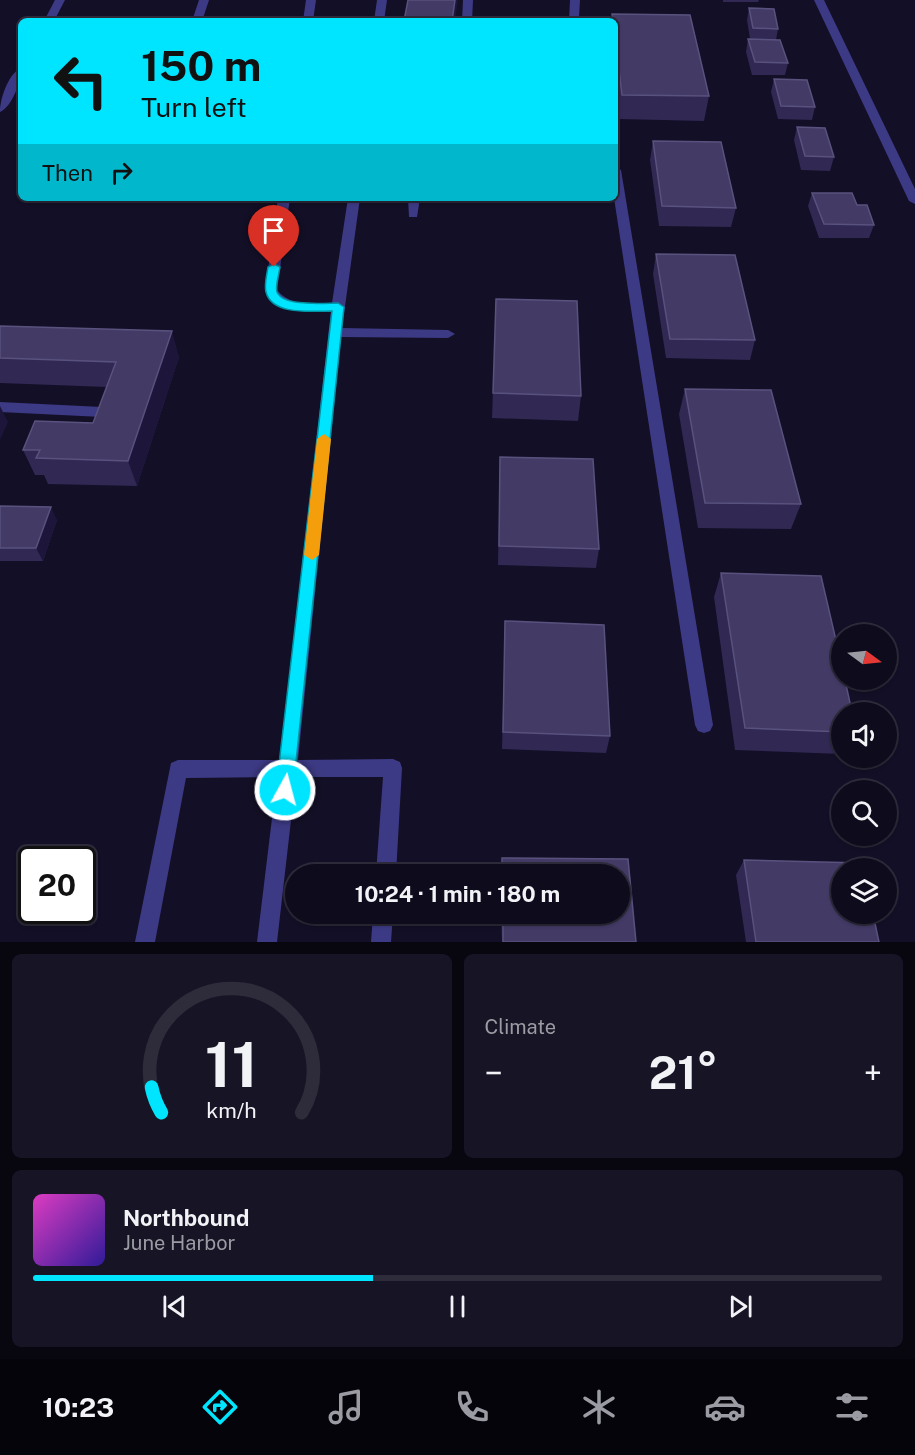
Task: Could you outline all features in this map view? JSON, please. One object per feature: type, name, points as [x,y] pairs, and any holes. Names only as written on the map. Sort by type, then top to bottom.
[{"type":"street","points":[[51,18],[60,0]]},
{"type":"street","points":[[198,18],[204,0]]},
{"type":"street","points":[[308,18],[311,0]]},
{"type":"street","points":[[379,18],[382,0]]},
{"type":"street","points":[[467,18],[468,0]]},
{"type":"street","points":[[574,18],[575,0]]},
{"type":"street","points":[[819,0],[915,201]]},
{"type":"street","points":[[618,21],[644,21]]},
{"type":"street","points":[[0,109],[18,76]]},
{"type":"street","points":[[618,189],[704,725]]},
{"type":"street","points":[[284,201],[271,291],[275,298],[287,304],[338,307]]},
{"type":"street","points":[[267,942],[335,332],[354,201]]},
{"type":"street","points":[[413,214],[414,201]]},
{"type":"street","points":[[335,332],[448,334]]},
{"type":"street","points":[[0,407],[102,412]]},
{"type":"street","points":[[145,942],[178,769],[393,768],[387,864]]},
{"type":"street","points":[[381,942],[382,924]]},
{"type":"building","points":[[408,0],[455,0],[452,18],[405,18]]},
{"type":"building","points":[[749,8],[774,9],[778,29],[753,28]]},
{"type":"building","points":[[612,14],[690,15],[709,96],[622,95],[618,61],[618,18],[613,18]]},
{"type":"building","points":[[748,39],[780,40],[788,63],[755,62]]},
{"type":"building","points":[[774,79],[807,80],[815,107],[781,106]]},
{"type":"building","points":[[797,127],[825,128],[834,157],[805,156]]},
{"type":"building","points":[[653,141],[721,142],[736,208],[662,206]]},
{"type":"building","points":[[812,193],[852,193],[857,205],[867,205],[874,225],[824,224]]},
{"type":"building","points":[[656,254],[735,255],[755,340],[670,339]]},
{"type":"building","points":[[496,299],[577,301],[581,396],[493,393]]},
{"type":"building","points":[[0,326],[172,331],[128,461],[36,458],[40,450],[23,450],[35,421],[93,423],[116,362],[0,358]]},
{"type":"building","points":[[685,389],[771,390],[801,504],[705,503]]},
{"type":"building","points":[[500,457],[593,459],[599,549],[499,546]]},
{"type":"building","points":[[0,506],[51,507],[36,548],[0,548]]},
{"type":"building","points":[[721,573],[821,576],[832,624],[831,690],[847,690],[850,702],[831,702],[831,732],[745,728]]},
{"type":"building","points":[[505,621],[604,625],[610,736],[503,732]]},
{"type":"building","points":[[502,858],[628,859],[628,864],[502,864]]},
{"type":"building","points":[[744,860],[831,862],[831,924],[875,924],[879,942],[756,942]]},
{"type":"building","points":[[630,880],[636,942],[503,942],[503,924],[630,924]]},
{"type":"slow traffic","points":[[312,555],[324,439]]},
{"type":"route","points":[[274,267],[271,291],[275,298],[301,307],[338,307],[285,790]]}]
